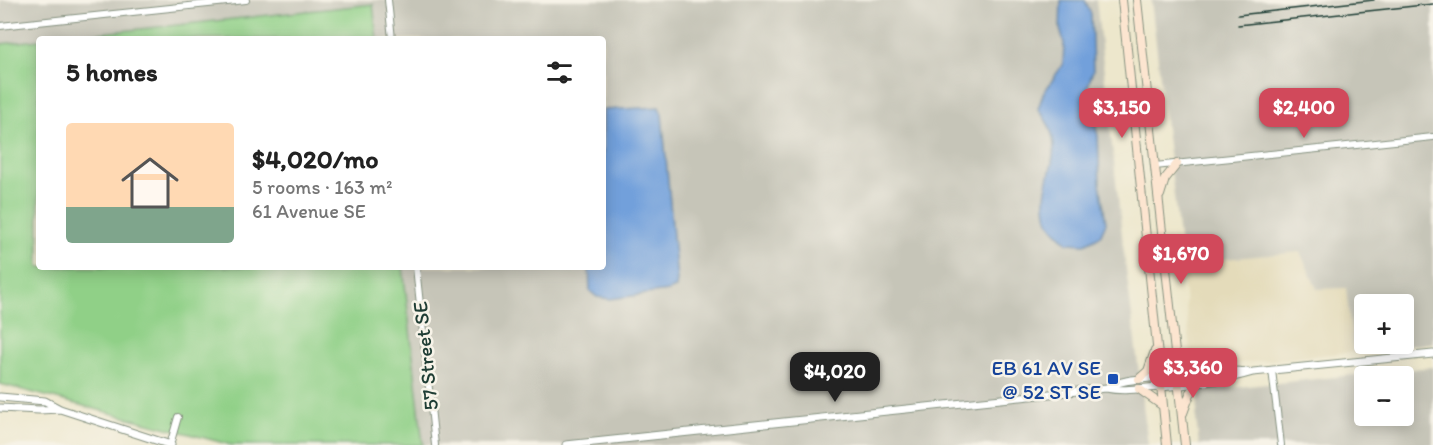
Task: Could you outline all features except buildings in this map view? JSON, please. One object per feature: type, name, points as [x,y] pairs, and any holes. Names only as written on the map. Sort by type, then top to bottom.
[{"type":"main road","points":[[1122,0],[1167,445]]},
{"type":"main road","points":[[1137,0],[1185,445]]},
{"type":"main road","points":[[1159,198],[1166,179],[1177,164]]},
{"type":"main road","points":[[1156,345],[1148,370],[1139,384],[1163,406]]},
{"type":"main road","points":[[1182,416],[1190,394],[1197,383]]},
{"type":"street","points":[[0,26],[246,0]]},
{"type":"street","points":[[388,0],[392,36]]},
{"type":"street","points":[[1155,166],[1433,137]]},
{"type":"street","name":"57 Street SE","points":[[416,270],[435,445]]},
{"type":"street","points":[[1160,382],[1177,375],[1230,370],[1253,372],[1433,354]]},
{"type":"street","points":[[1272,370],[1281,445]]},
{"type":"street","points":[[566,445],[1106,388],[1119,381],[1178,385],[1229,380],[1253,372]]},
{"type":"street","points":[[0,398],[45,401],[60,409],[171,445],[178,417]]},
{"type":"street","points":[[0,408],[60,409]]},
{"type":"shaded area","points":[[0,0],[1096,0],[1148,445],[423,445],[403,270],[606,270],[606,36],[377,36],[373,4],[75,36],[36,36],[36,40],[0,44]]},
{"type":"shaded area","points":[[1151,0],[1433,0],[1433,343],[1414,345],[1414,294],[1354,294],[1353,352],[1346,288],[1317,289],[1300,252],[1182,263]]},
{"type":"shaded area","points":[[1300,252],[1317,289],[1346,288],[1353,352],[1192,368],[1182,263]]},
{"type":"shaded area","points":[[1433,367],[1433,445],[1199,445],[1196,418],[1200,391],[1354,375],[1354,426],[1414,426],[1414,369]]},
{"type":"green space","points":[[373,4],[377,36],[75,36]]},
{"type":"green space","points":[[36,40],[36,270],[403,270],[423,445],[231,445],[0,384],[0,44]]},
{"type":"water","points":[[1061,0],[1085,0],[1091,14],[1093,70],[1087,89],[1098,136],[1100,183],[1106,223],[1100,236],[1085,244],[1068,243],[1056,231],[1047,218],[1045,203],[1054,151],[1053,138],[1048,124],[1038,109],[1043,94],[1063,64],[1064,43],[1060,29]]},
{"type":"water","points":[[659,107],[662,114],[677,280],[676,288],[668,291],[610,299],[597,297],[590,291],[589,270],[606,270],[606,110]]},
{"type":"railway","points":[[1238,15],[1374,0]]},
{"type":"railway","points":[[1238,25],[1433,4]]},
{"type":"place","name":"EB 61 AV SE @ 52 ST SE","points":[[1113,379]]}]
